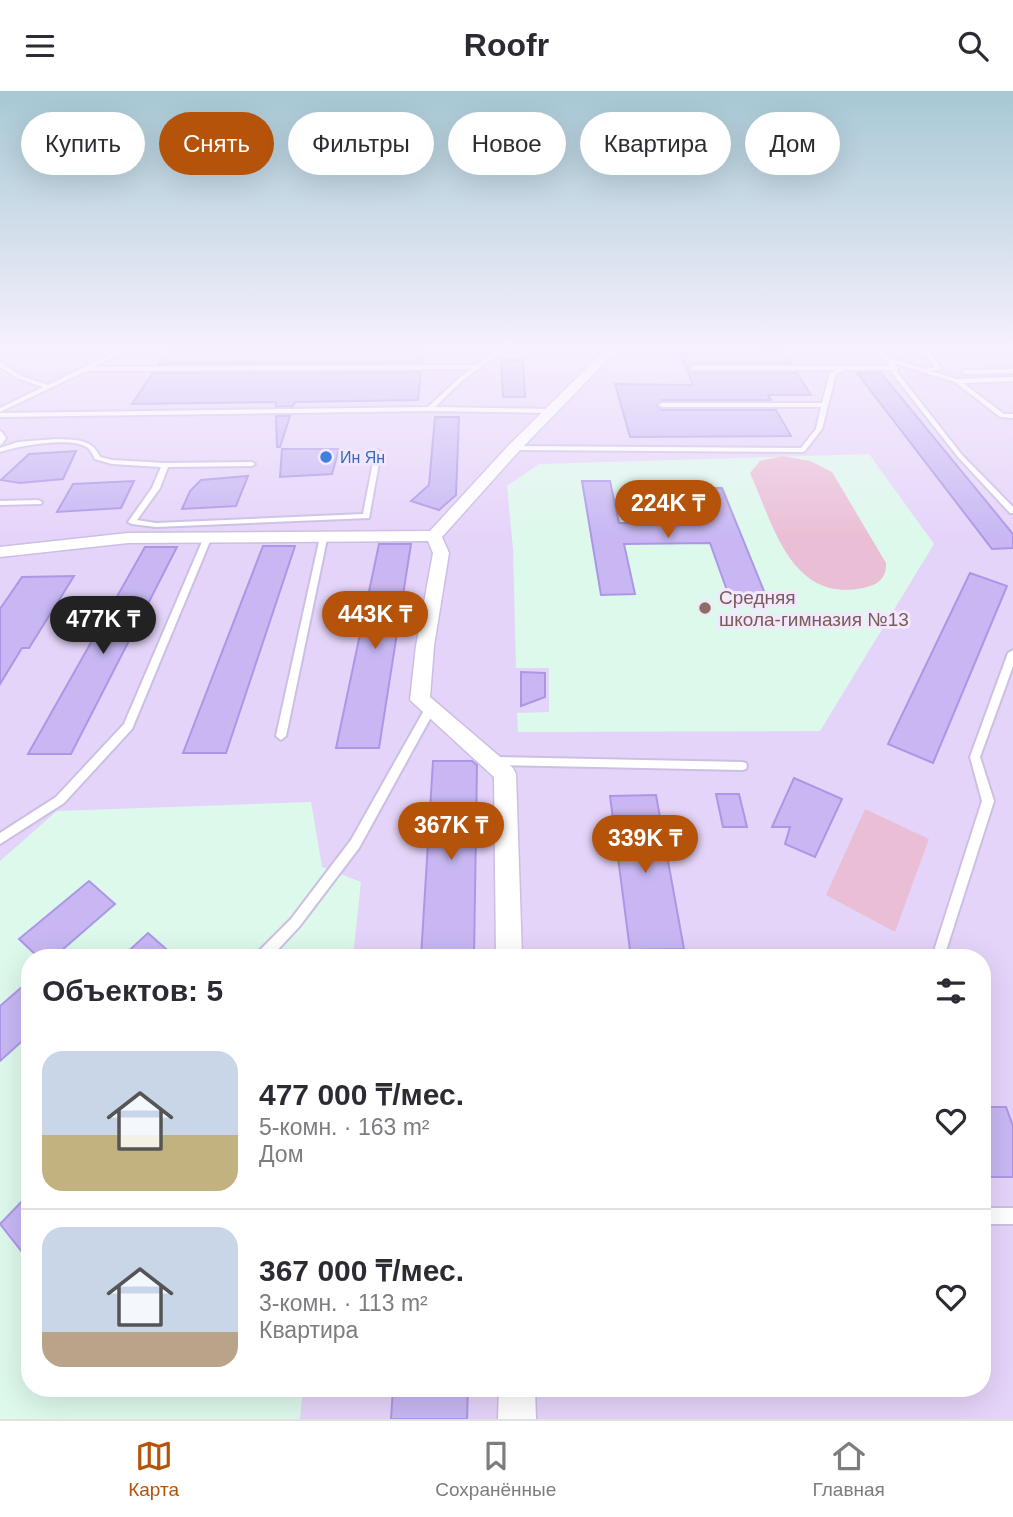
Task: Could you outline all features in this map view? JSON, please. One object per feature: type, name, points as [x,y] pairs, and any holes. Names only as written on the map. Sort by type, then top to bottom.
[{"type":"street","points":[[0,552],[117,539],[434,536],[513,448],[549,413]]},
{"type":"street","points":[[434,536],[441,553],[425,646],[420,700],[494,761],[505,774],[508,806],[509,949]]},
{"type":"street","points":[[517,1397],[517,1419]]},
{"type":"lane","points":[[513,448],[803,450],[820,429],[824,413]]},
{"type":"lane","points":[[926,413],[960,456],[1013,511]]},
{"type":"lane","points":[[0,433],[3,438],[0,447]]},
{"type":"lane","points":[[0,447],[10,444],[73,443],[87,445],[93,449],[97,458],[111,462],[166,465],[252,464]]},
{"type":"lane","points":[[166,465],[156,488],[132,522],[156,525],[366,516],[379,452]]},
{"type":"lane","points":[[0,503],[38,502]]},
{"type":"lane","points":[[0,839],[60,800],[128,726],[206,539]]},
{"type":"lane","points":[[281,736],[323,539]]},
{"type":"lane","points":[[941,949],[988,801],[975,757],[1013,653]]},
{"type":"lane","points":[[270,949],[295,923],[355,844],[431,708]]},
{"type":"lane","points":[[494,761],[742,766]]},
{"type":"lane","points":[[991,1216],[1013,1216]]},
{"type":"shaded area","points":[[0,413],[1013,413],[1013,1419],[0,1419]]},
{"type":"shaded area","name":"Средняя школа-гимназия №13","points":[[869,454],[934,544],[820,731],[518,732],[517,713],[549,712],[549,668],[516,668],[513,549],[507,486],[539,464]]},
{"type":"shaded area","points":[[783,456],[810,461],[832,472],[886,563],[885,573],[877,583],[863,588],[838,589],[818,583],[801,571],[788,555],[750,473],[760,461]]},
{"type":"shaded area","points":[[311,802],[322,867],[361,882],[354,949],[21,949],[21,1397],[302,1397],[300,1419],[0,1419],[0,861],[57,811]]},
{"type":"shaded area","points":[[865,809],[929,839],[895,932],[826,895]]},
{"type":"building","points":[[623,413],[778,413],[791,436],[630,437]]},
{"type":"building","points":[[888,413],[914,413],[1013,534],[1013,548],[992,549]]},
{"type":"building","points":[[276,416],[290,416],[280,447],[277,447]]},
{"type":"building","points":[[435,417],[459,417],[456,495],[439,510],[411,501],[429,485]]},
{"type":"building","points":[[282,449],[339,449],[332,474],[280,477]]},
{"type":"building","points":[[76,451],[63,479],[20,483],[1,480],[29,454]]},
{"type":"building","points":[[248,476],[236,506],[182,509],[190,491],[201,480]]},
{"type":"building","points":[[134,481],[121,508],[57,512],[73,484]]},
{"type":"building","points":[[582,481],[610,481],[619,523],[702,522],[690,488],[722,488],[766,596],[729,596],[710,543],[624,544],[635,594],[601,595]]},
{"type":"building","points":[[379,544],[411,544],[379,748],[336,748]]},
{"type":"building","points":[[263,546],[295,546],[226,753],[183,753]]},
{"type":"building","points":[[145,547],[177,547],[71,754],[28,754]]},
{"type":"building","points":[[970,573],[1007,586],[933,763],[888,744]]},
{"type":"building","points":[[74,576],[29,648],[22,648],[0,684],[0,609],[22,577]]},
{"type":"building","points":[[521,672],[545,673],[545,697],[521,706]]},
{"type":"building","points":[[433,761],[472,761],[477,765],[474,949],[421,949]]},
{"type":"building","points":[[794,778],[842,799],[815,857],[785,844],[790,827],[772,827]]},
{"type":"building","points":[[716,794],[739,794],[747,827],[723,827]]},
{"type":"building","points":[[656,795],[684,949],[630,949],[610,796]]},
{"type":"building","points":[[89,881],[115,904],[63,949],[30,949],[19,939]]},
{"type":"building","points":[[148,933],[166,949],[131,949]]},
{"type":"building","points":[[21,988],[21,1042],[0,1061],[0,1006]]},
{"type":"building","points":[[991,1107],[1006,1107],[1013,1126],[1013,1177],[991,1177]]},
{"type":"building","points":[[21,1202],[21,1251],[0,1224]]},
{"type":"building","points":[[392,1397],[468,1397],[467,1419],[391,1419]]},
{"type":"place","name":"Ин Ян","points":[[326,457]]},
{"type":"place","name":"Средняя школа-гимназия №13","points":[[705,608]]}]
